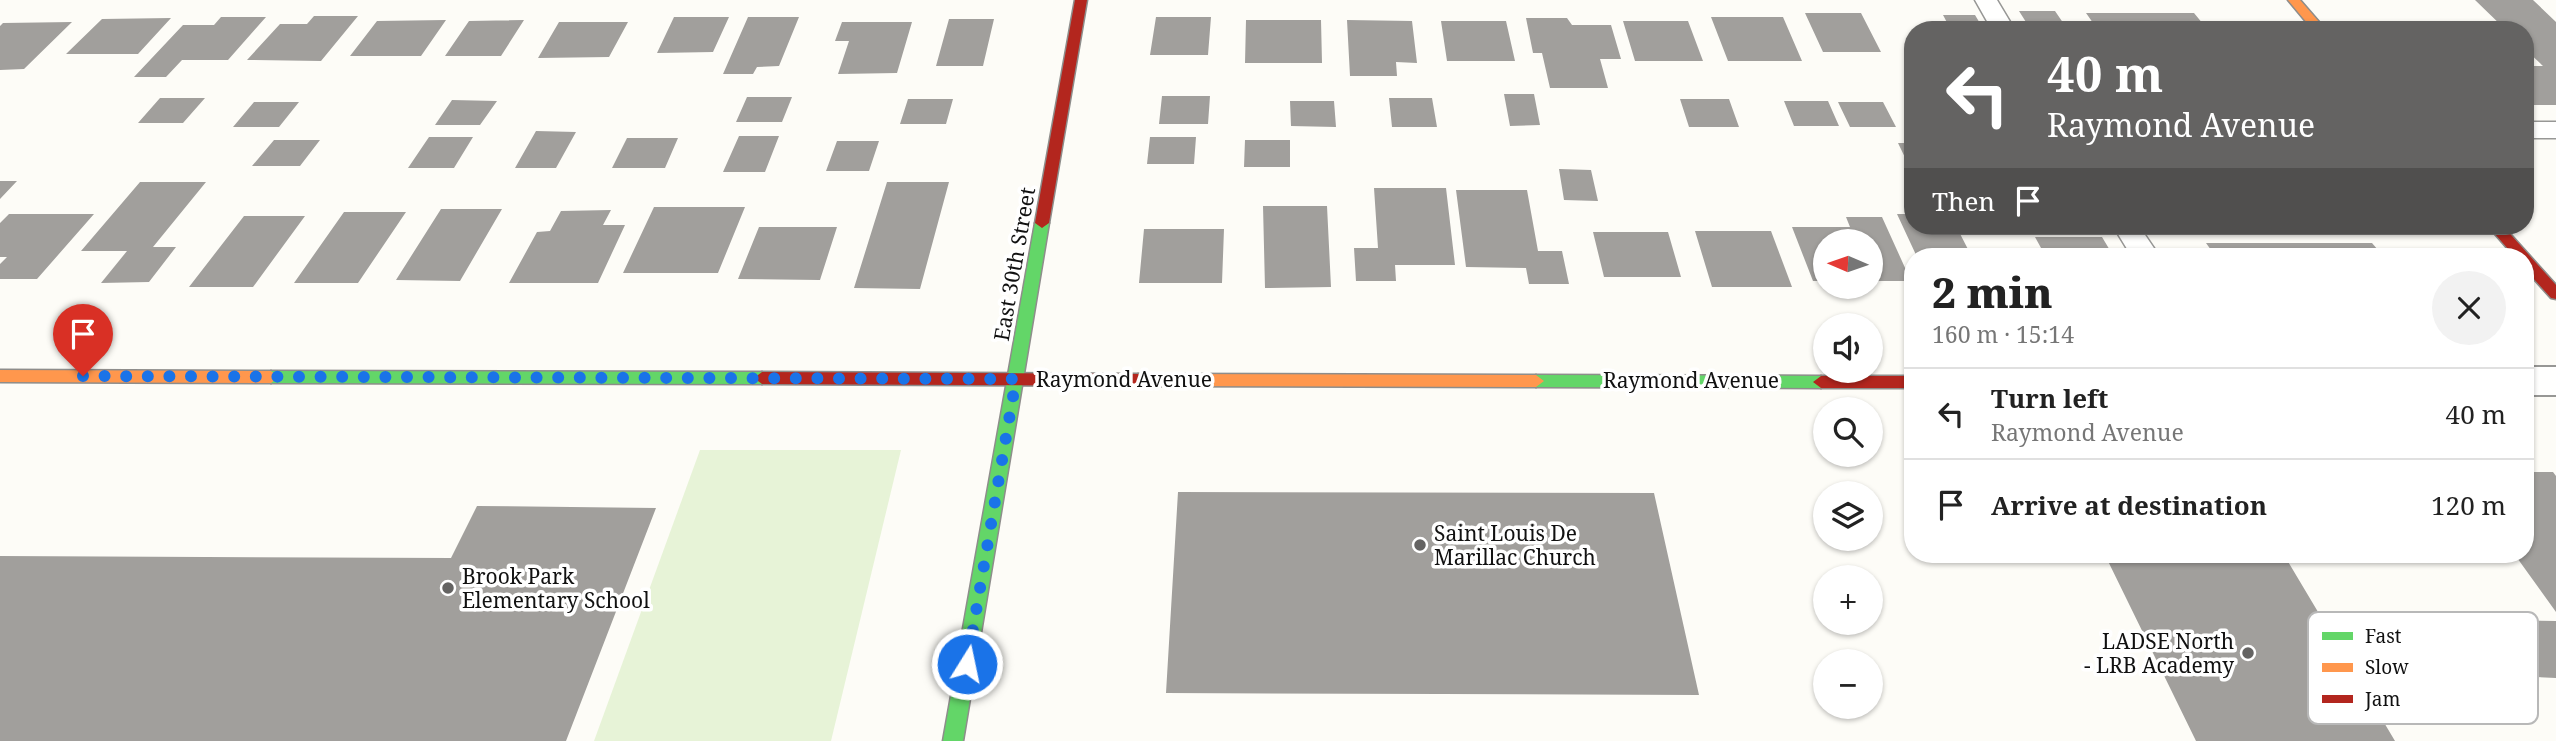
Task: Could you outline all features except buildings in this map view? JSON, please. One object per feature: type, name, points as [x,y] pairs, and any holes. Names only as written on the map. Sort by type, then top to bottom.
[{"type":"street","name":"East 30th Street","points":[[953,741],[1081,0]]},
{"type":"street","points":[[2294,0],[2312,21]]},
{"type":"street","points":[[2534,270],[2556,294]]},
{"type":"street","name":"Raymond Avenue","points":[[0,376],[1904,382]]},
{"type":"street","points":[[2534,381],[2556,382]]},
{"type":"lane","points":[[1986,0],[1999,21]]},
{"type":"lane","points":[[2534,130],[2556,130]]},
{"type":"green space","points":[[700,450],[901,450],[831,741],[594,741]]},
{"type":"traffic: fast","points":[[953,741],[1042,223]]},
{"type":"traffic: fast","points":[[271,377],[762,378]]},
{"type":"traffic: fast","points":[[1536,381],[1813,382]]},
{"type":"traffic: slow","points":[[2294,0],[2312,21]]},
{"type":"traffic: slow","points":[[0,376],[271,377]]},
{"type":"traffic: slow","points":[[1138,380],[1536,381]]},
{"type":"traffic: jam","points":[[1042,223],[1081,0]]},
{"type":"traffic: jam","points":[[2503,235],[2515,248]]},
{"type":"traffic: jam","points":[[2534,270],[2556,294]]},
{"type":"traffic: jam","points":[[762,378],[1138,380]]},
{"type":"traffic: jam","points":[[1883,382],[1904,382]]},
{"type":"place","name":"Saint Louis De Marillac Church","points":[[1420,545]]},
{"type":"place","name":"Brook Park Elementary School","points":[[448,588]]},
{"type":"place","name":"LADSE North - LRB Academy","points":[[2248,653]]},
{"type":"route","points":[[83,376],[1016,379],[967,664]]}]
